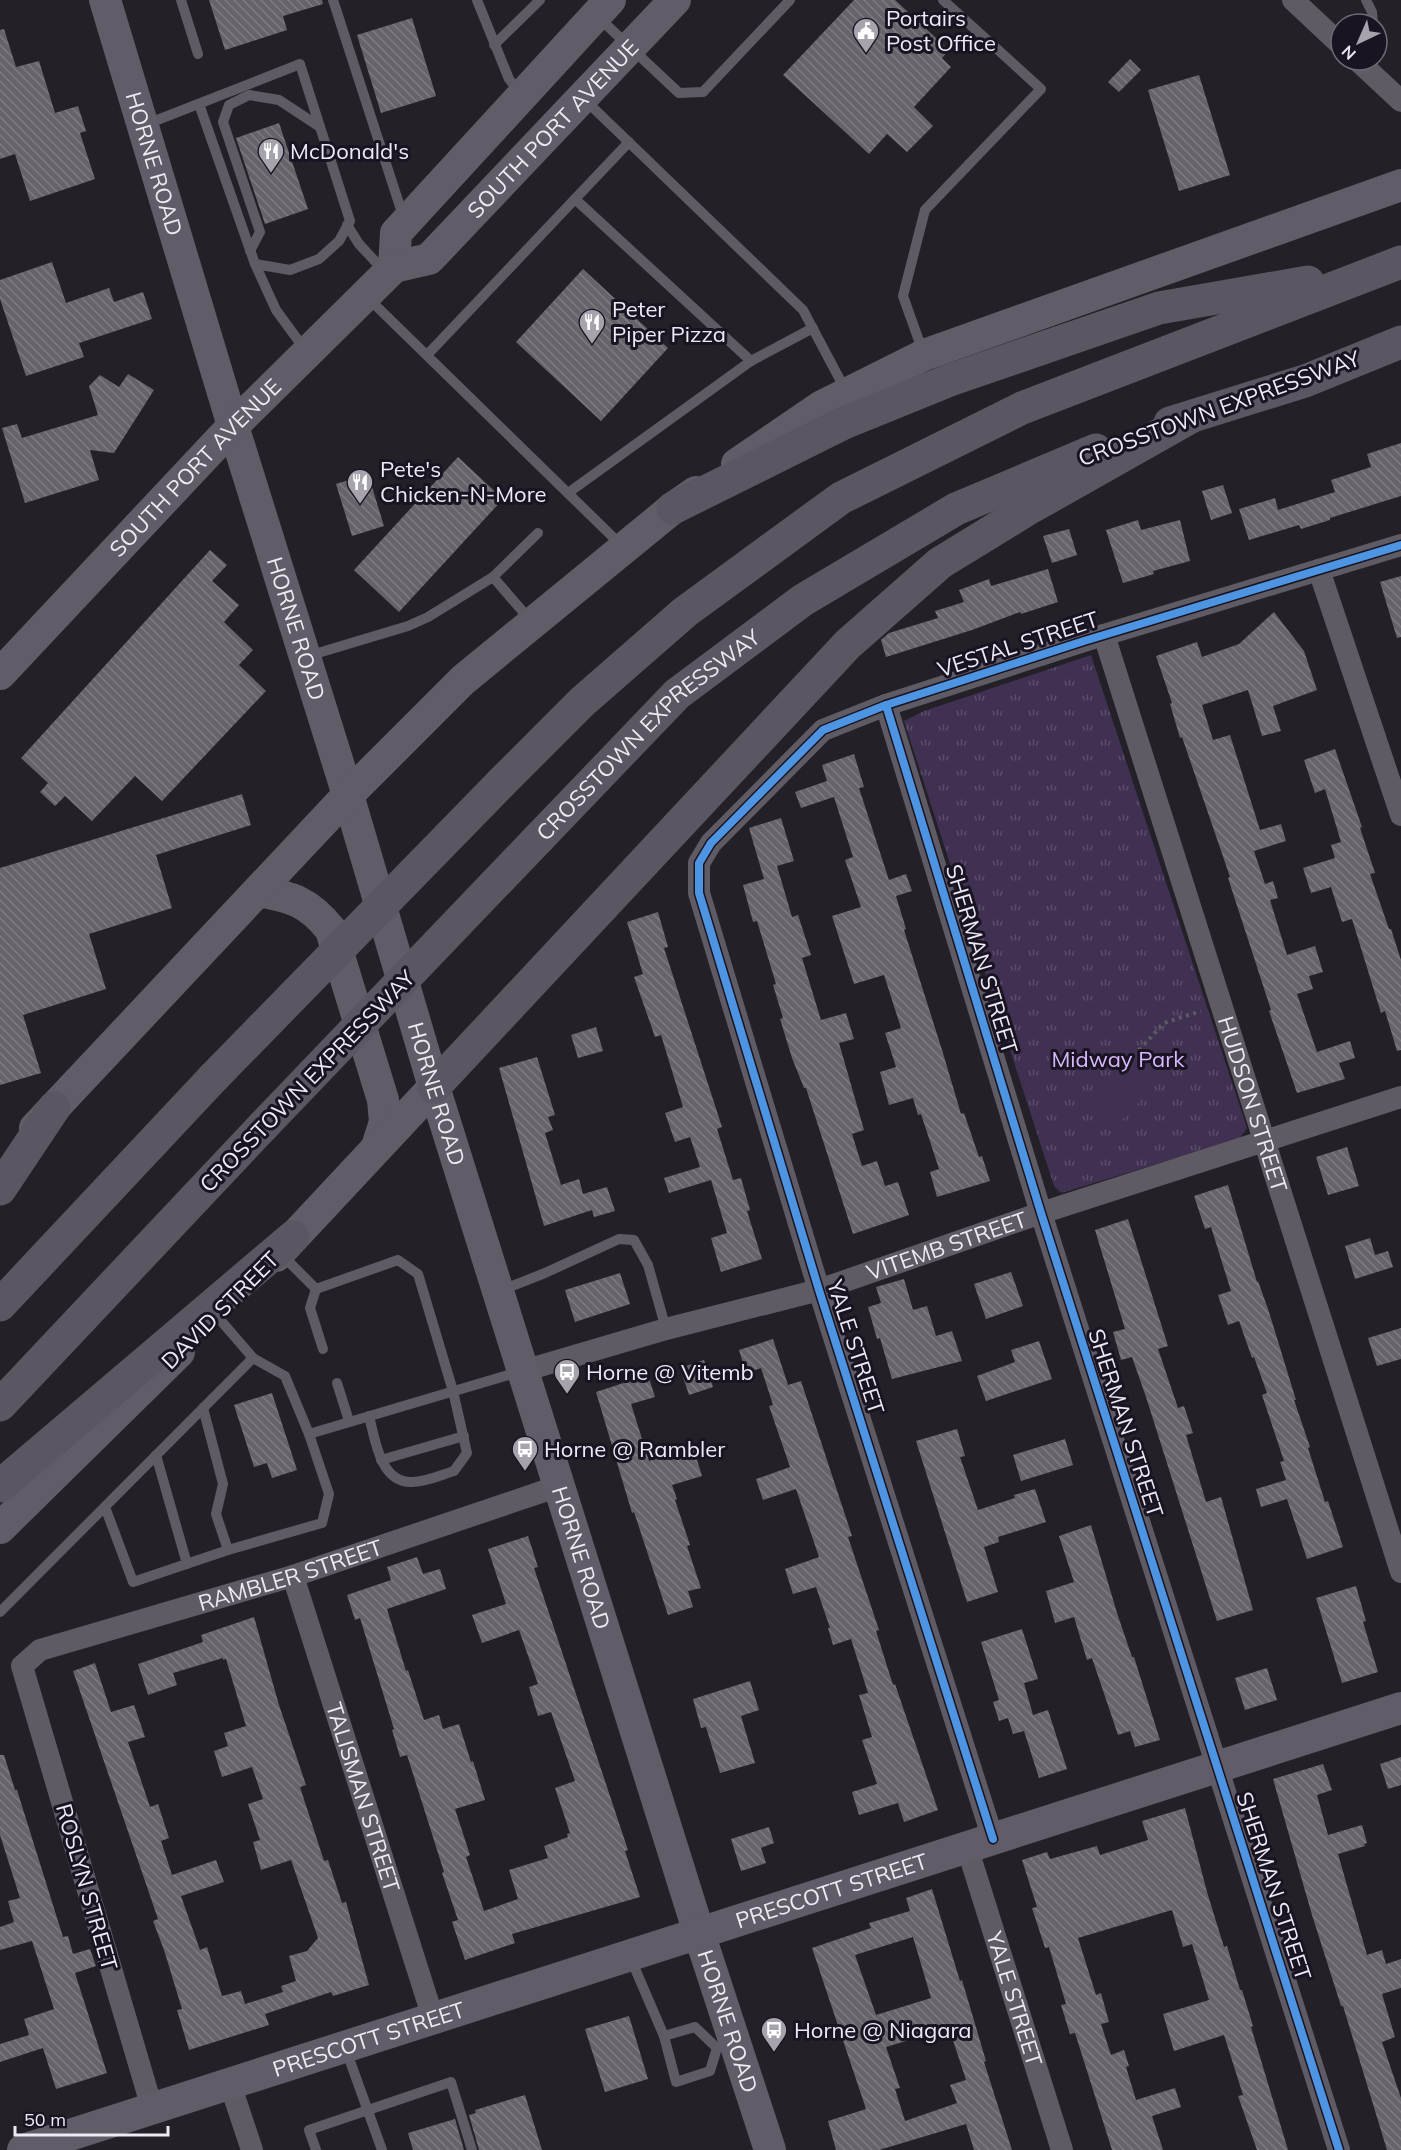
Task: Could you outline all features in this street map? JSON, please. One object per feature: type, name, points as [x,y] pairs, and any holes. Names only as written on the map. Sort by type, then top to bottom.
[{"type":"highway","points":[[673,508],[855,419],[950,380],[1159,308],[1391,266]]},
{"type":"highway","points":[[0,1305],[213,1078],[502,782],[582,702],[685,612],[841,498],[1022,408],[1391,266]]},
{"type":"highway","name":"CROSSTOWN EXPRESSWAY","points":[[0,1405],[263,1126],[677,694],[802,600],[956,509],[1134,434],[1305,381],[1401,342]]},
{"type":"highway","points":[[434,1087],[725,774],[856,637],[940,563],[1028,509],[1191,417]]},
{"type":"highway","points":[[0,1189],[54,1107]]},
{"type":"highway","points":[[0,1486],[286,1245]]},
{"type":"main road","name":"HORNE ROAD","points":[[105,0],[233,426],[348,795],[434,1087],[699,1933],[726,2045],[770,2150]]},
{"type":"main road","name":"SOUTH PORT AVENUE","points":[[0,674],[233,426],[382,279],[429,259],[675,0]]},
{"type":"main road","name":"SOUTH PORT AVENUE","points":[[382,279],[396,233],[603,7]]},
{"type":"main road","points":[[0,1167],[348,795],[463,680],[673,508],[822,406],[924,355],[1401,185]]},
{"type":"main road","points":[[258,891],[288,896],[305,904],[320,916],[331,930],[383,1100],[385,1122],[376,1147]]},
{"type":"main road","name":"DAVID STREET","points":[[0,1528],[286,1245],[434,1087]]},
{"type":"main road","name":"PRESCOTT STREET","points":[[23,2150],[1401,1708]]},
{"type":"street","points":[[1293,0],[1329,34]]},
{"type":"street","points":[[1370,72],[1401,101]]},
{"type":"street","name":"VESTAL STREET","points":[[699,863],[711,843],[822,730],[886,705],[1104,635],[1401,545]]},
{"type":"street","points":[[1319,570],[1401,815]]},
{"type":"street","name":"HUDSON STREET","points":[[1104,635],[1401,1572]]},
{"type":"street","name":"SHERMAN STREET","points":[[886,705],[1041,1213],[1338,2150]]},
{"type":"street","name":"YALE STREET","points":[[699,863],[699,893],[819,1290],[980,1843],[1062,2150]]},
{"type":"street","name":"VITEMB STREET","points":[[523,1371],[666,1329],[819,1290],[1041,1213],[1401,1097]]},
{"type":"street","name":"RAMBLER STREET","points":[[22,1666],[40,1650],[293,1575],[559,1486]]},
{"type":"street","name":"TALISMAN STREET","points":[[293,1575],[433,2018]]},
{"type":"street","name":"ROSLYN STREET","points":[[22,1666],[152,2108]]},
{"type":"street","points":[[230,2084],[252,2150]]},
{"type":"lane","points":[[181,0],[198,54]]},
{"type":"lane","points":[[333,0],[405,223]]},
{"type":"lane","points":[[477,0],[508,79],[521,95]]},
{"type":"lane","points":[[494,45],[540,0]]},
{"type":"lane","points":[[603,7],[630,47],[679,93],[703,92],[790,0]]},
{"type":"lane","points":[[924,355],[903,296],[925,210],[1041,89],[943,0]]},
{"type":"lane","points":[[143,126],[300,64],[350,221],[339,242],[319,259],[290,270],[255,264]]},
{"type":"lane","points":[[250,251],[260,232],[223,122],[229,105],[249,95],[279,100],[320,128]]},
{"type":"lane","points":[[583,98],[803,310],[848,394]]},
{"type":"lane","points":[[200,104],[255,264],[276,310],[308,353]]},
{"type":"lane","points":[[428,354],[629,142]]},
{"type":"lane","points":[[575,199],[751,361]]},
{"type":"lane","points":[[347,225],[428,354],[624,548]]},
{"type":"lane","points":[[568,493],[751,361],[813,328]]},
{"type":"lane","points":[[305,656],[408,626],[428,617],[493,577],[538,532]]},
{"type":"lane","points":[[493,577],[533,623]]},
{"type":"lane","points":[[498,1292],[619,1239],[634,1240],[648,1265],[666,1329]]},
{"type":"lane","points":[[286,1245],[316,1289]]},
{"type":"lane","points":[[316,1289],[398,1260],[418,1274],[453,1391],[466,1454],[454,1471],[412,1483],[393,1477],[381,1460],[369,1416]]},
{"type":"lane","points":[[316,1289],[310,1308],[323,1349]]},
{"type":"lane","points":[[105,1507],[133,1582],[228,1550],[322,1523],[329,1494],[309,1434],[285,1376],[253,1358],[216,1315]]},
{"type":"lane","points":[[0,1612],[253,1358]]},
{"type":"lane","points":[[309,1434],[523,1371]]},
{"type":"lane","points":[[337,1383],[349,1421]]},
{"type":"lane","points":[[203,1408],[223,1484],[216,1514],[228,1550]]},
{"type":"lane","points":[[381,1460],[464,1436]]},
{"type":"lane","points":[[156,1455],[187,1564]]},
{"type":"lane","points":[[629,1955],[664,2036],[676,2082],[710,2071],[726,2045],[695,2028],[664,2036]]},
{"type":"lane","points":[[345,2047],[382,2150]]},
{"type":"lane","points":[[316,2150],[309,2130],[451,2082],[472,2150]]},
{"type":"path","points":[[1139,1050],[1164,1023],[1202,1011]]},
{"type":"green space","name":"Midway Park","points":[[1091,655],[1247,1128],[1239,1139],[1061,1193],[1054,1186],[904,721],[924,711]]},
{"type":"green space","points":[[1140,1047],[1167,1073],[1116,1126],[1089,1100]]},
{"type":"building","points":[[209,0],[322,0],[323,4],[283,16],[287,30],[225,50]]},
{"type":"building","points":[[854,0],[895,0],[949,50],[942,58],[951,67],[914,107],[933,126],[907,152],[887,134],[869,154],[783,75]]},
{"type":"building","points":[[412,18],[436,96],[381,113],[357,35]]},
{"type":"building","points":[[4,29],[16,67],[39,61],[55,113],[78,106],[86,131],[80,133],[95,179],[30,201],[15,154],[0,159],[0,30]]},
{"type":"building","points":[[1130,59],[1141,70],[1119,92],[1108,82]]},
{"type":"building","points":[[1199,75],[1230,175],[1179,191],[1148,90]]},
{"type":"building","name":"McDonald's","points":[[279,123],[308,209],[265,224],[236,138]]},
{"type":"building","points":[[52,262],[66,303],[109,288],[114,302],[143,292],[152,319],[79,343],[84,357],[26,376],[0,299],[0,280]]},
{"type":"building","name":"Peter Piper Pizza","points":[[583,269],[668,348],[601,421],[516,342]]},
{"type":"building","points":[[128,374],[154,390],[114,453],[90,450],[99,480],[25,503],[2,428],[17,424],[22,438],[98,415],[89,386],[100,375],[119,387]]},
{"type":"building","points":[[1401,443],[1401,496],[1301,529],[1299,525],[1249,540],[1239,509],[1275,498],[1278,510],[1335,492],[1331,480],[1371,467],[1367,454]]},
{"type":"building","points":[[458,457],[503,499],[399,612],[354,570]]},
{"type":"building","name":"Pete's Chicken-N-More","points":[[368,474],[384,526],[352,536],[336,484]]},
{"type":"building","points":[[1223,485],[1232,513],[1211,520],[1202,491]]},
{"type":"building","points":[[1138,520],[1141,530],[1180,520],[1190,561],[1153,571],[1154,574],[1123,583],[1106,530]]},
{"type":"building","points":[[1069,529],[1077,555],[1052,563],[1043,536]]},
{"type":"building","points":[[210,550],[227,565],[212,581],[239,605],[224,622],[253,650],[239,665],[266,691],[162,801],[135,776],[92,821],[65,796],[55,806],[40,792],[48,783],[21,758]]},
{"type":"building","points":[[1048,569],[1058,602],[1021,614],[1020,612],[886,657],[881,640],[889,633],[938,618],[935,611],[964,602],[959,590],[989,579],[991,586]]},
{"type":"building","points":[[1401,576],[1401,637],[1397,638],[1380,582]]},
{"type":"building","points":[[1274,612],[1304,651],[1317,690],[1273,706],[1281,731],[1262,736],[1248,690],[1202,705],[1213,740],[1230,735],[1260,830],[1281,824],[1286,841],[1254,851],[1265,884],[1273,881],[1278,898],[1270,900],[1287,955],[1315,946],[1323,972],[1309,976],[1313,989],[1297,994],[1317,1052],[1350,1041],[1355,1058],[1339,1063],[1345,1079],[1297,1093],[1269,1011],[1271,1010],[1228,878],[1230,877],[1182,737],[1180,738],[1170,704],[1172,703],[1156,656],[1197,642],[1202,657],[1239,644]]},
{"type":"building","points":[[1335,749],[1375,873],[1370,874],[1401,960],[1401,1050],[1397,1051],[1385,1011],[1381,1013],[1352,919],[1342,922],[1331,887],[1311,893],[1303,868],[1335,858],[1331,845],[1341,842],[1325,789],[1315,793],[1304,760]]},
{"type":"building","points":[[854,754],[864,787],[859,788],[889,880],[906,874],[912,891],[896,896],[906,929],[904,930],[961,1114],[964,1113],[990,1181],[937,1197],[930,1172],[939,1169],[921,1114],[918,1115],[913,1098],[889,1105],[880,1072],[896,1067],[885,1033],[901,1028],[884,975],[854,984],[832,916],[861,907],[845,860],[853,857],[834,797],[801,808],[795,792],[827,781],[822,765]]},
{"type":"building","points":[[242,794],[251,825],[156,855],[172,908],[89,934],[106,989],[23,1015],[41,1073],[0,1085],[0,868]]},
{"type":"building","points":[[781,818],[794,861],[777,866],[792,917],[798,915],[811,955],[802,958],[821,1020],[846,1013],[854,1039],[839,1043],[864,1130],[852,1134],[862,1166],[877,1161],[885,1186],[898,1182],[909,1215],[853,1234],[806,1088],[804,1088],[792,1058],[780,1019],[783,1018],[773,985],[776,984],[757,921],[753,922],[743,885],[764,879],[749,828]]},
{"type":"building","points":[[658,912],[668,947],[664,948],[722,1127],[717,1129],[733,1180],[741,1178],[750,1210],[747,1211],[762,1259],[721,1272],[711,1238],[727,1233],[711,1180],[669,1193],[664,1178],[700,1167],[690,1137],[675,1142],[665,1113],[683,1107],[661,1035],[655,1037],[634,977],[643,974],[627,922]]},
{"type":"building","points":[[596,1027],[603,1051],[578,1058],[571,1035]]},
{"type":"building","points":[[537,1057],[555,1115],[548,1117],[553,1130],[545,1133],[561,1185],[579,1179],[583,1194],[607,1187],[615,1211],[594,1217],[592,1210],[544,1226],[499,1068]]},
{"type":"building","points":[[1347,1147],[1359,1186],[1328,1195],[1316,1157]]},
{"type":"building","points":[[1228,1185],[1296,1400],[1294,1400],[1325,1502],[1328,1501],[1343,1547],[1307,1559],[1287,1499],[1261,1507],[1256,1489],[1286,1480],[1280,1462],[1284,1461],[1262,1395],[1267,1393],[1254,1357],[1252,1358],[1239,1321],[1228,1325],[1218,1295],[1231,1291],[1211,1227],[1205,1229],[1194,1196]]},
{"type":"building","points":[[1128,1219],[1168,1346],[1158,1349],[1178,1408],[1184,1406],[1193,1433],[1186,1435],[1206,1502],[1221,1497],[1253,1610],[1217,1621],[1132,1357],[1121,1360],[1113,1332],[1125,1329],[1095,1230]]},
{"type":"building","points":[[1370,1238],[1375,1255],[1388,1251],[1393,1267],[1355,1279],[1345,1246]]},
{"type":"building","points":[[1011,1272],[1023,1306],[986,1319],[974,1284]]},
{"type":"building","points":[[620,1273],[630,1304],[575,1322],[565,1290]]},
{"type":"building","points":[[904,1279],[913,1310],[927,1306],[936,1336],[952,1331],[962,1361],[892,1379],[868,1307],[881,1303],[876,1287]]},
{"type":"building","points":[[1401,1328],[1401,1359],[1377,1366],[1368,1338]]},
{"type":"building","points":[[773,1339],[788,1385],[801,1381],[852,1536],[848,1537],[879,1630],[876,1631],[893,1685],[895,1684],[938,1810],[904,1822],[898,1803],[859,1815],[852,1792],[877,1784],[862,1740],[872,1737],[859,1695],[868,1693],[851,1639],[833,1645],[828,1628],[830,1628],[816,1587],[793,1594],[785,1569],[819,1557],[796,1489],[763,1500],[756,1479],[790,1467],[769,1406],[773,1405],[761,1368],[746,1373],[739,1350]]},
{"type":"building","points":[[1039,1341],[1052,1379],[986,1401],[977,1376],[1015,1362],[1011,1350]]},
{"type":"building","points":[[704,1360],[713,1387],[689,1395],[680,1368]]},
{"type":"building","points":[[648,1375],[655,1397],[631,1404],[649,1461],[693,1447],[702,1476],[672,1485],[690,1545],[687,1546],[701,1588],[688,1591],[693,1607],[668,1615],[634,1512],[632,1513],[596,1392]]},
{"type":"building","points":[[272,1393],[297,1470],[272,1478],[267,1463],[254,1467],[234,1405]]},
{"type":"building","points":[[957,1429],[965,1456],[960,1457],[978,1510],[1035,1489],[1046,1522],[998,1537],[999,1542],[984,1547],[998,1592],[967,1602],[916,1441]]},
{"type":"building","points":[[1065,1439],[1073,1465],[1021,1481],[1013,1455]]},
{"type":"building","points":[[1091,1525],[1117,1613],[1132,1657],[1134,1657],[1160,1740],[1135,1747],[1130,1731],[1118,1735],[1092,1658],[1087,1660],[1074,1617],[1055,1623],[1046,1591],[1074,1582],[1059,1536]]},
{"type":"building","points":[[528,1536],[538,1567],[534,1568],[628,1850],[625,1851],[640,1897],[512,1934],[515,1943],[465,1960],[452,1922],[458,1920],[407,1755],[400,1757],[392,1730],[394,1729],[360,1618],[355,1620],[347,1595],[391,1580],[387,1567],[417,1557],[423,1574],[440,1569],[446,1589],[387,1609],[424,1720],[439,1715],[443,1729],[459,1724],[471,1762],[473,1761],[485,1800],[455,1809],[470,1855],[466,1857],[484,1911],[518,1899],[509,1870],[548,1858],[544,1846],[568,1837],[567,1834],[570,1833],[555,1788],[575,1781],[551,1712],[538,1716],[529,1687],[538,1684],[519,1630],[482,1643],[472,1615],[506,1604],[488,1549]]},
{"type":"building","points":[[1356,1586],[1366,1621],[1363,1622],[1378,1672],[1342,1683],[1316,1598]]},
{"type":"building","points":[[254,1617],[279,1705],[306,1785],[300,1787],[324,1861],[328,1860],[342,1903],[346,1902],[369,1985],[333,1996],[331,1992],[265,2014],[269,2025],[189,2050],[177,2010],[182,2009],[153,1921],[158,1919],[73,1671],[95,1663],[111,1712],[134,1705],[145,1737],[128,1742],[150,1807],[158,1804],[169,1838],[161,1841],[172,1875],[216,1860],[224,1882],[181,1896],[200,1950],[207,1947],[222,1996],[241,1991],[245,2004],[283,1992],[281,1986],[296,1981],[289,1956],[307,1951],[318,1938],[291,1860],[261,1870],[253,1842],[260,1840],[248,1804],[263,1799],[252,1767],[222,1777],[214,1751],[228,1746],[224,1733],[246,1726],[226,1659],[173,1673],[177,1685],[148,1695],[138,1664],[203,1642],[201,1635]]},
{"type":"building","points":[[1022,1629],[1038,1679],[1024,1683],[1033,1715],[1048,1710],[1067,1769],[1039,1778],[1024,1731],[1013,1734],[1008,1718],[999,1721],[993,1702],[999,1700],[981,1642]]},
{"type":"building","points":[[1267,1668],[1277,1700],[1245,1710],[1235,1678]]},
{"type":"building","points":[[750,1681],[759,1710],[741,1716],[755,1763],[720,1773],[706,1727],[701,1728],[693,1699]]},
{"type":"building","points":[[0,1755],[4,1755],[15,1790],[17,1790],[63,1937],[68,1936],[73,1954],[90,1949],[96,1966],[75,1973],[107,2073],[56,2089],[43,2048],[0,2062],[0,2044],[29,2035],[24,2019],[54,2009],[32,1941],[0,1950],[0,1927],[14,1922],[8,1901],[20,1898],[0,1835]]},
{"type":"building","points":[[1401,1757],[1401,1785],[1388,1789],[1380,1764]]},
{"type":"building","points":[[1323,1764],[1332,1790],[1317,1795],[1328,1835],[1362,1825],[1367,1843],[1364,1844],[1365,1846],[1338,1854],[1367,1955],[1382,1950],[1386,1964],[1401,1959],[1401,1988],[1382,1994],[1395,2037],[1382,2042],[1401,2098],[1401,2150],[1387,2150],[1343,2006],[1341,2006],[1312,1915],[1273,1779]]},
{"type":"building","points":[[1185,1808],[1207,1892],[1224,1947],[1227,1946],[1240,1990],[1242,1990],[1288,2150],[1257,2150],[1238,2096],[1243,2095],[1224,2035],[1174,2051],[1163,2014],[1209,2000],[1192,1944],[1183,1947],[1172,1910],[1078,1938],[1096,1995],[1101,1993],[1109,2022],[1101,2024],[1111,2055],[1124,2050],[1129,2066],[1126,2067],[1136,2100],[1175,2088],[1181,2107],[1152,2116],[1163,2150],[1112,2150],[1075,2033],[1070,2034],[1061,2005],[1066,2004],[1049,1947],[1045,1948],[1032,1908],[1037,1907],[1022,1860],[1047,1852],[1050,1859],[1097,1846],[1100,1855],[1148,1840],[1142,1821]]},
{"type":"building","points":[[769,1827],[774,1843],[761,1848],[766,1863],[741,1871],[731,1839]]},
{"type":"building","points":[[932,1889],[960,1981],[962,1980],[986,2061],[984,2062],[1012,2150],[974,2150],[966,2124],[879,2150],[836,2150],[828,2121],[866,2109],[812,1948],[871,1928],[869,1923],[910,1911],[906,1898]],"holes":[[[913,1937],[931,1998],[876,2015],[855,1955]],[[949,2028],[966,2080],[950,2085],[957,2103],[905,2121],[895,2089],[900,2088],[886,2047]]]},
{"type":"building","points":[[629,2016],[648,2079],[605,2092],[585,2029]]},
{"type":"building","points":[[525,2095],[542,2150],[479,2150],[469,2115],[476,2113],[475,2110]]},
{"type":"building","points":[[455,2119],[464,2150],[413,2150],[408,2133]]},
{"type":"cycle path","points":[[993,1839],[819,1290],[699,893],[699,863],[711,843],[823,730],[886,705],[1084,641],[1401,545]]},
{"type":"cycle path","points":[[886,705],[1041,1213],[1339,2150]]},
{"type":"place","name":"Portairs Post Office","points":[[866,54]]},
{"type":"place","name":"McDonald's","points":[[271,174]]},
{"type":"place","name":"Peter Piper Pizza","points":[[592,345]]},
{"type":"place","name":"Pete's Chicken-N-More","points":[[360,505]]},
{"type":"place","name":"Horne @ Vitemb","points":[[567,1395]]},
{"type":"place","name":"Horne @ Rambler","points":[[525,1472]]},
{"type":"place","name":"Horne @ Niagara","points":[[774,2053]]}]
